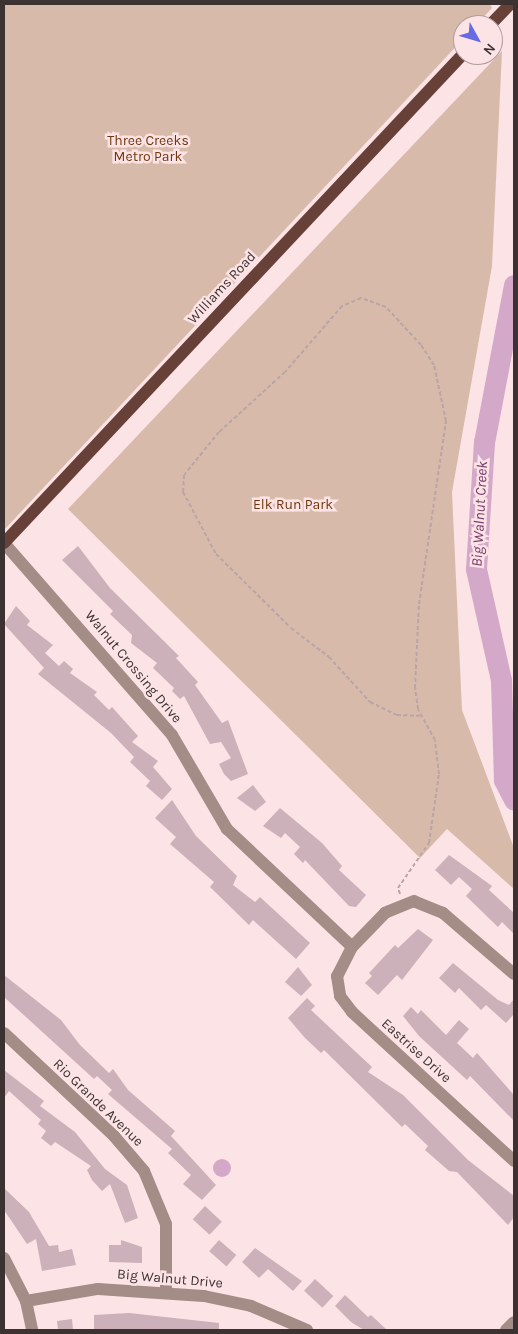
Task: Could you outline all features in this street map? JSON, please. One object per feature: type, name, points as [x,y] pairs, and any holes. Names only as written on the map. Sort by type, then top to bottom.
[{"type":"main road","points":[[500,15],[510,4]]},
{"type":"main road","name":"Williams Road","points":[[4,543],[453,65]]},
{"type":"street","name":"Walnut Crossing Drive","points":[[4,543],[155,713],[227,829],[352,947]]},
{"type":"street","name":"Eastrise Drive","points":[[403,903],[385,913],[352,947],[337,976],[345,1005],[514,1160]]},
{"type":"street","points":[[403,903],[434,907],[514,974]]},
{"type":"street","name":"Rio Grande Avenue","points":[[4,1033],[114,1136],[144,1171],[166,1224],[166,1292]]},
{"type":"street","points":[[4,1258],[26,1301],[32,1330]]},
{"type":"street","name":"Big Walnut Drive","points":[[26,1301],[98,1289],[166,1292],[250,1306],[307,1330]]},
{"type":"street","points":[[506,1330],[514,1322]]},
{"type":"path","points":[[403,903],[398,888],[429,844],[439,774],[435,740],[421,716],[414,688],[419,604],[442,455],[444,401],[434,365],[421,345],[386,307],[361,298],[342,306],[285,372],[218,432],[184,475],[183,492],[216,554],[291,628],[329,657],[370,702],[397,715],[421,716]]},
{"type":"green space","name":"Three Creeks Metro Park","points":[[4,4],[490,4],[492,8],[485,15],[453,15],[453,50],[4,530]]},
{"type":"green space","name":"Elk Run Park","points":[[489,65],[501,65],[492,266],[452,492],[462,710],[514,848],[514,889],[447,829],[420,858],[68,509]]},
{"type":"shaded area","points":[[222,1159],[228,1162],[231,1168],[228,1174],[222,1177],[216,1174],[213,1168],[216,1162]]},
{"type":"building","points":[[78,546],[110,588],[179,656],[176,658],[198,682],[195,685],[222,723],[228,720],[248,774],[231,781],[224,774],[219,764],[231,758],[221,742],[210,744],[184,696],[180,699],[172,691],[174,688],[153,668],[157,663],[131,643],[132,635],[110,614],[113,611],[62,560]]},
{"type":"building","points":[[16,606],[30,621],[27,625],[53,645],[45,653],[59,666],[64,661],[73,669],[70,673],[97,692],[94,695],[109,710],[112,707],[138,736],[132,742],[158,761],[153,767],[172,789],[162,800],[146,786],[150,781],[130,762],[134,757],[111,733],[38,674],[44,668],[4,624]]},
{"type":"building","points":[[253,785],[266,802],[255,811],[237,798]]},
{"type":"building","points":[[172,800],[196,836],[237,876],[233,885],[255,902],[260,897],[310,943],[296,959],[253,920],[249,925],[210,887],[214,882],[170,844],[176,837],[155,818]]},
{"type":"building","points":[[280,808],[322,843],[342,866],[339,870],[366,895],[356,907],[349,906],[305,860],[303,863],[294,854],[300,847],[285,833],[281,838],[263,826]]},
{"type":"building","points":[[449,855],[492,886],[489,890],[514,913],[514,934],[502,922],[498,927],[466,896],[472,889],[459,877],[451,885],[435,870]]},
{"type":"building","points":[[418,929],[433,940],[402,980],[397,975],[378,995],[365,983],[372,976],[369,973],[395,945],[398,948]]},
{"type":"building","points":[[453,963],[498,1000],[509,1005],[514,999],[514,1014],[506,1023],[486,1005],[481,1010],[459,988],[455,993],[439,978]]},
{"type":"building","points":[[298,967],[312,985],[301,996],[285,982]]},
{"type":"building","points":[[4,975],[61,1020],[80,1045],[109,1073],[113,1069],[128,1090],[175,1131],[171,1136],[216,1185],[202,1200],[183,1184],[191,1175],[168,1153],[172,1149],[108,1094],[112,1090],[97,1076],[94,1079],[4,997]]},
{"type":"building","points":[[307,998],[315,1006],[311,1010],[372,1067],[368,1072],[403,1095],[468,1160],[514,1196],[514,1217],[508,1225],[457,1172],[449,1171],[425,1150],[428,1146],[405,1124],[402,1127],[324,1050],[321,1053],[305,1038],[288,1018]]},
{"type":"building","points":[[411,1007],[418,1014],[421,1010],[446,1035],[459,1020],[469,1029],[457,1043],[473,1058],[477,1053],[514,1095],[514,1121],[470,1076],[467,1080],[419,1036],[403,1016]]},
{"type":"building","points":[[4,1070],[44,1101],[40,1106],[75,1132],[105,1169],[127,1185],[138,1218],[125,1223],[110,1184],[102,1191],[92,1180],[87,1170],[91,1166],[55,1142],[51,1146],[41,1138],[46,1131],[38,1124],[41,1120],[9,1091],[4,1098]]},
{"type":"building","points":[[4,1188],[29,1212],[49,1246],[58,1245],[59,1252],[72,1249],[76,1265],[42,1271],[36,1239],[27,1244],[4,1210]]},
{"type":"building","points":[[205,1206],[222,1222],[210,1235],[193,1219]]},
{"type":"building","points":[[121,1240],[142,1247],[142,1263],[109,1262],[109,1245],[121,1245]]},
{"type":"building","points":[[219,1240],[236,1255],[227,1266],[209,1251]]},
{"type":"building","points":[[255,1248],[302,1281],[293,1291],[268,1269],[259,1278],[242,1262]]},
{"type":"building","points":[[315,1279],[333,1296],[322,1308],[304,1291]]},
{"type":"building","points":[[345,1295],[368,1317],[371,1315],[387,1330],[364,1330],[351,1322],[335,1306]]},
{"type":"building","points":[[129,1313],[219,1323],[219,1330],[94,1330],[94,1315]]},
{"type":"building","points":[[72,1319],[73,1330],[58,1330],[57,1321]]},
{"type":"waterway","name":"Big Walnut Creek","points":[[514,285],[484,442],[476,569],[501,680],[504,780],[514,800]]}]
